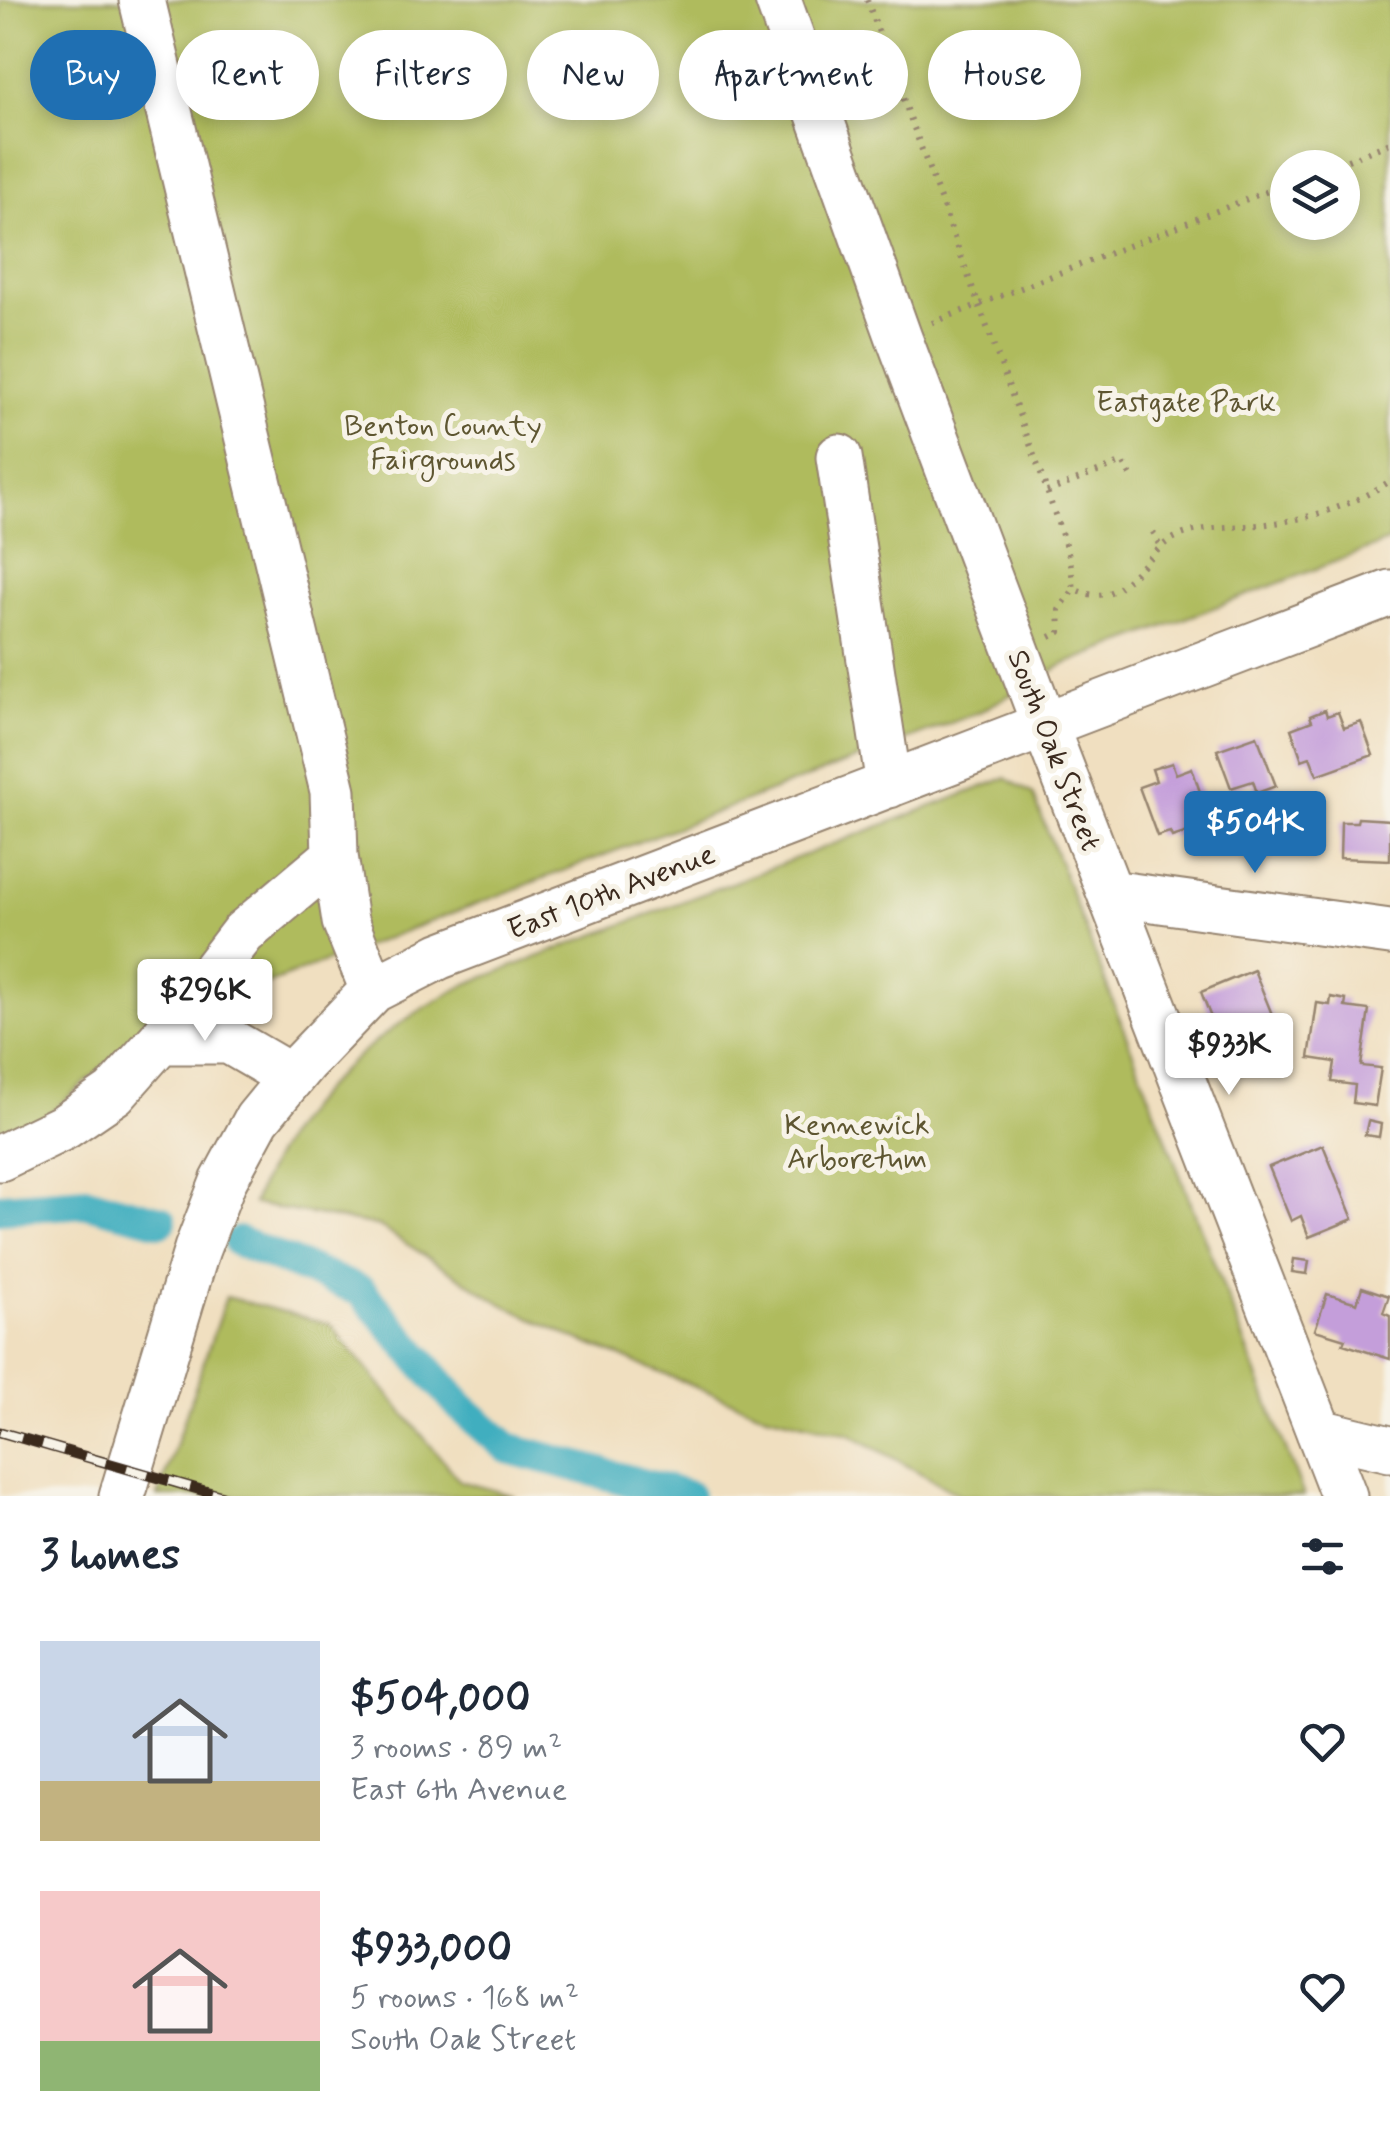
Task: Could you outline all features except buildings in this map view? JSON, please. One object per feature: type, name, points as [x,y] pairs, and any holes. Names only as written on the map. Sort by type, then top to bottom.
[{"type":"street","points":[[142,0],[333,791],[335,856],[346,921],[374,990]]},
{"type":"street","name":"South Oak Street","points":[[778,0],[899,338],[1045,726],[1344,1496]]},
{"type":"street","points":[[839,457],[889,785]]},
{"type":"street","name":"East 10th Avenue","points":[[122,1496],[197,1249],[223,1182],[257,1119],[374,990],[440,956],[1390,594]]},
{"type":"street","points":[[0,1158],[64,1127],[114,1093],[243,934],[335,856]]},
{"type":"street","points":[[1110,894],[1390,932]]},
{"type":"street","points":[[160,1041],[229,1040],[291,1078]]},
{"type":"street","points":[[1319,1432],[1390,1449]]},
{"type":"path","points":[[866,3],[1047,492],[1070,559],[1074,590],[1088,596],[1106,594],[1125,584],[1160,547],[1188,534],[1268,524],[1336,508],[1371,494],[1390,481]]},
{"type":"path","points":[[1360,156],[1390,144]]},
{"type":"path","points":[[899,338],[1270,191]]},
{"type":"path","points":[[1047,492],[1124,462],[1131,476]]},
{"type":"path","points":[[1153,532],[1160,547]]},
{"type":"green space","name":"Benton County Fairgrounds","points":[[0,0],[1390,0],[1390,541],[1065,664],[979,712],[146,1030],[40,1122],[0,1135]]},
{"type":"green space","name":"Kennewick Arboretum","points":[[1006,778],[1033,794],[1304,1496],[962,1496],[850,1434],[759,1412],[569,1336],[504,1305],[378,1226],[253,1204],[269,1167],[312,1102],[368,1048],[433,1003],[467,984]]},
{"type":"green space","points":[[226,1297],[330,1324],[460,1481],[515,1496],[158,1496]]},
{"type":"waterway","points":[[0,1208],[87,1202],[161,1221]]},
{"type":"waterway","points":[[239,1242],[361,1291],[461,1407],[508,1448],[687,1496]]},
{"type":"railway","points":[[0,1432],[222,1496]]},
{"type":"park label","name":"Eastgate Park","points":[[1186,401]]}]
